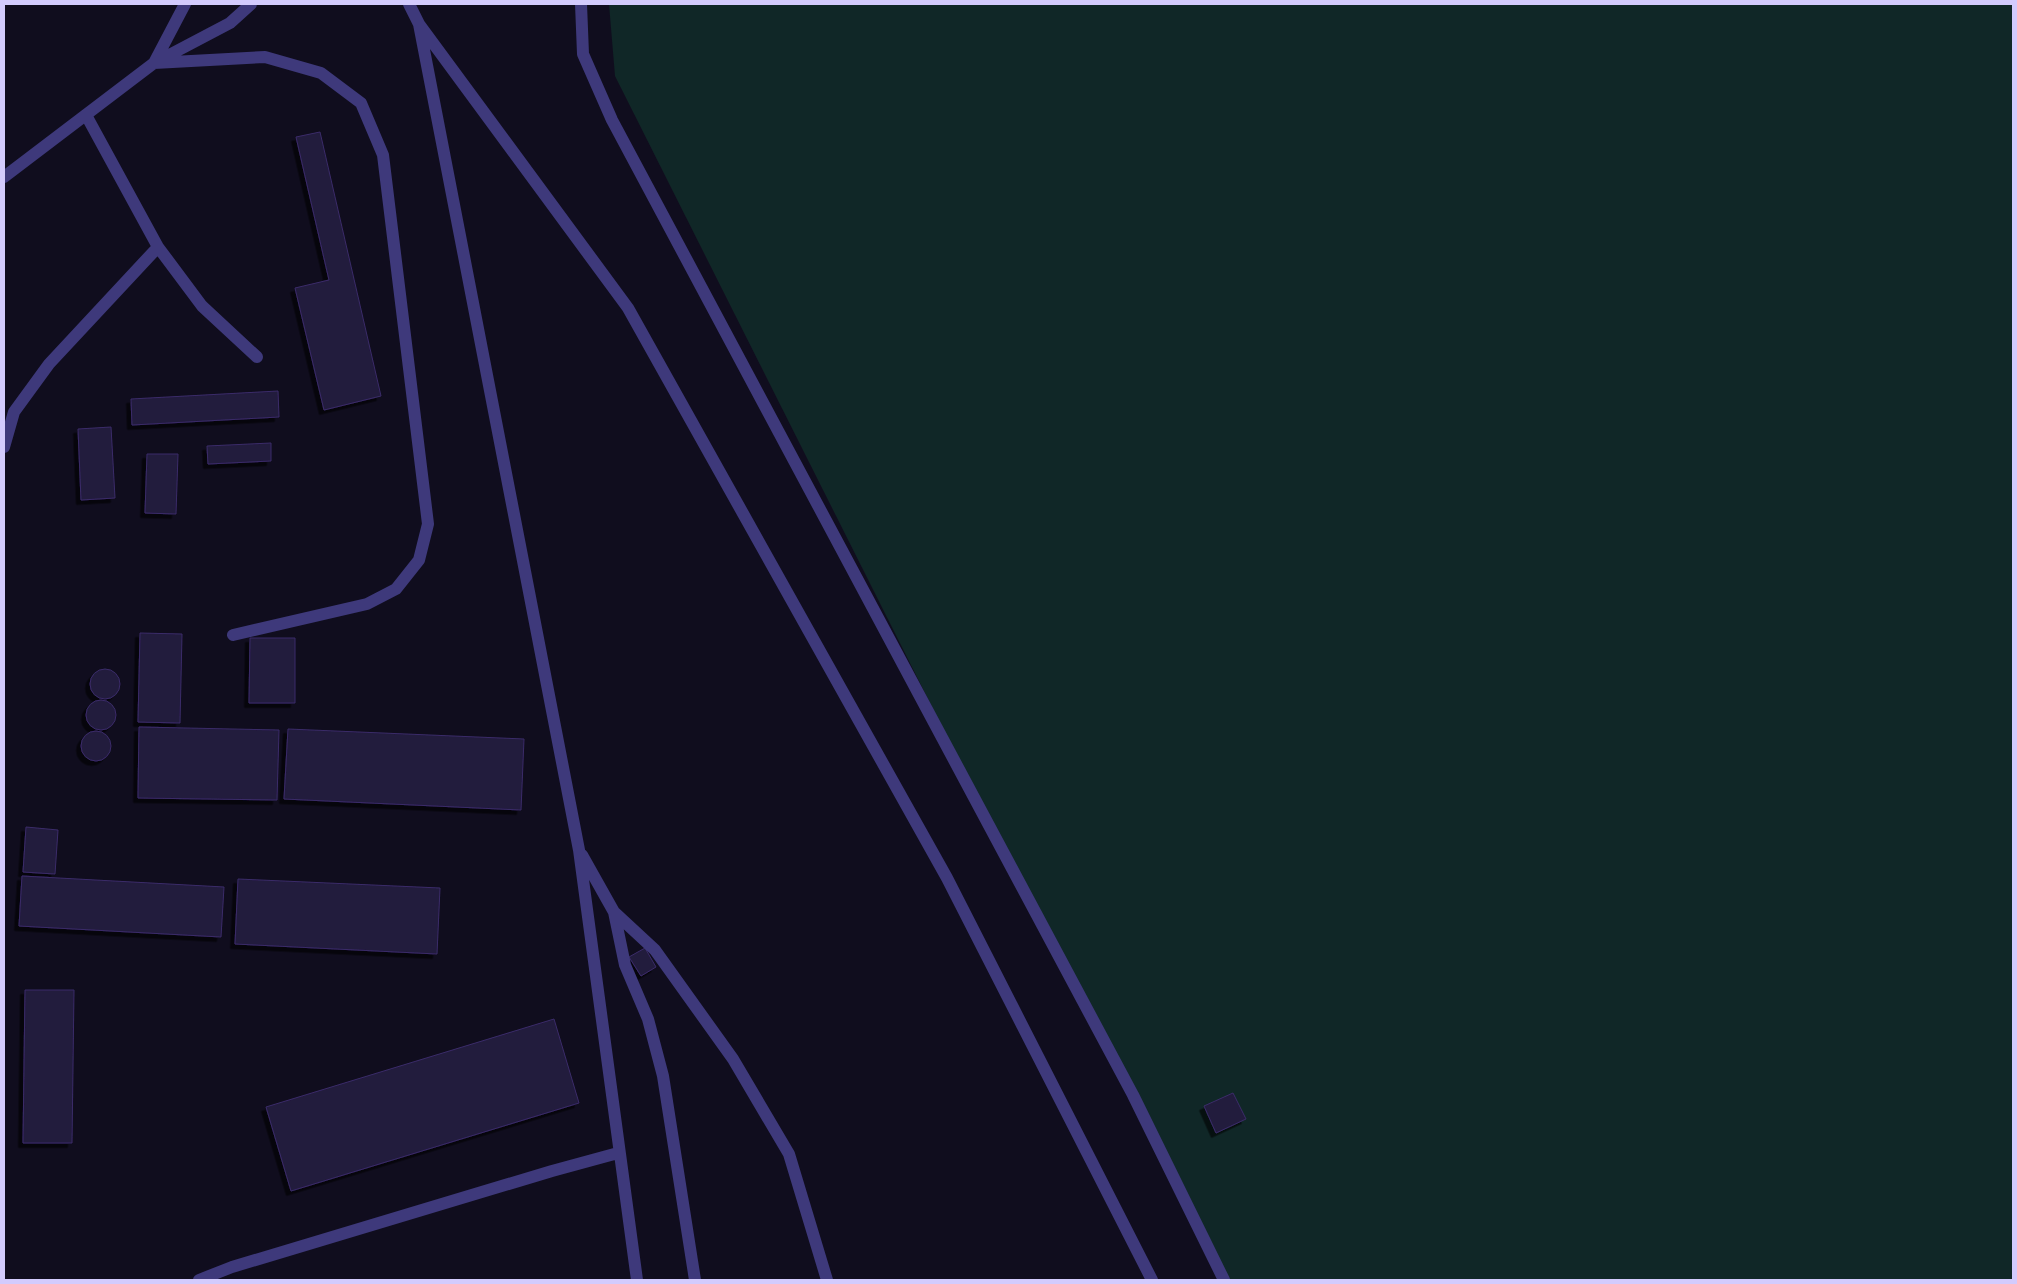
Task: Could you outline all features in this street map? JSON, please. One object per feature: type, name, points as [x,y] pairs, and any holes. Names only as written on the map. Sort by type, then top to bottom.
[{"type":"lane","points":[[154,63],[185,4]]},
{"type":"lane","points":[[4,177],[154,63],[230,23],[251,4]]},
{"type":"lane","points":[[409,4],[419,24],[628,308],[948,878],[1152,1280]]},
{"type":"lane","points":[[581,4],[583,54],[612,120],[1133,1095],[1224,1280]]},
{"type":"lane","points":[[419,24],[579,850],[618,1153],[637,1280]]},
{"type":"lane","points":[[154,63],[265,56],[321,73],[361,103],[383,155],[428,524],[419,560],[396,588],[367,604],[233,635]]},
{"type":"lane","points":[[86,114],[158,247],[202,306],[257,356]]},
{"type":"lane","points":[[4,447],[14,412],[49,364],[158,247]]},
{"type":"lane","points":[[579,850],[614,912],[625,965],[648,1019],[663,1076],[695,1280]]},
{"type":"lane","points":[[614,912],[655,950],[661,958],[733,1059],[789,1154],[828,1280]]},
{"type":"lane","points":[[199,1280],[251,1262],[618,1153]]},
{"type":"green space","points":[[609,4],[2013,4],[2013,1280],[1220,1280],[615,76]]},
{"type":"building","points":[[320,132],[381,396],[324,410],[295,288],[329,280],[296,137]]},
{"type":"building","points":[[278,391],[279,417],[132,425],[131,399]]},
{"type":"building","points":[[111,427],[115,498],[81,500],[78,429]]},
{"type":"building","points":[[271,443],[271,461],[208,464],[207,446]]},
{"type":"building","points":[[147,454],[178,454],[176,514],[145,513]]},
{"type":"building","points":[[140,633],[182,634],[180,723],[138,722]]},
{"type":"building","points":[[250,638],[295,638],[295,703],[249,703]]},
{"type":"building","points":[[105,669],[116,673],[120,684],[116,695],[105,699],[94,695],[90,684],[94,673]]},
{"type":"building","points":[[101,700],[112,704],[116,715],[112,726],[101,730],[90,726],[86,715],[90,704]]},
{"type":"building","points":[[139,727],[279,730],[277,800],[138,798]]},
{"type":"building","points":[[288,729],[524,739],[521,810],[284,799]]},
{"type":"building","points":[[96,731],[107,735],[111,746],[107,757],[96,761],[85,757],[81,746],[85,735]]},
{"type":"building","points":[[26,827],[58,830],[55,874],[23,872]]},
{"type":"building","points":[[22,876],[224,887],[221,937],[19,926]]},
{"type":"building","points":[[238,879],[440,888],[437,954],[235,944]]},
{"type":"building","points":[[645,948],[656,967],[641,976],[629,957]]},
{"type":"building","points":[[25,990],[74,990],[72,1143],[23,1143]]},
{"type":"building","points":[[554,1019],[579,1103],[291,1191],[266,1107]]},
{"type":"building","points":[[1233,1093],[1246,1119],[1216,1133],[1204,1106]]}]
